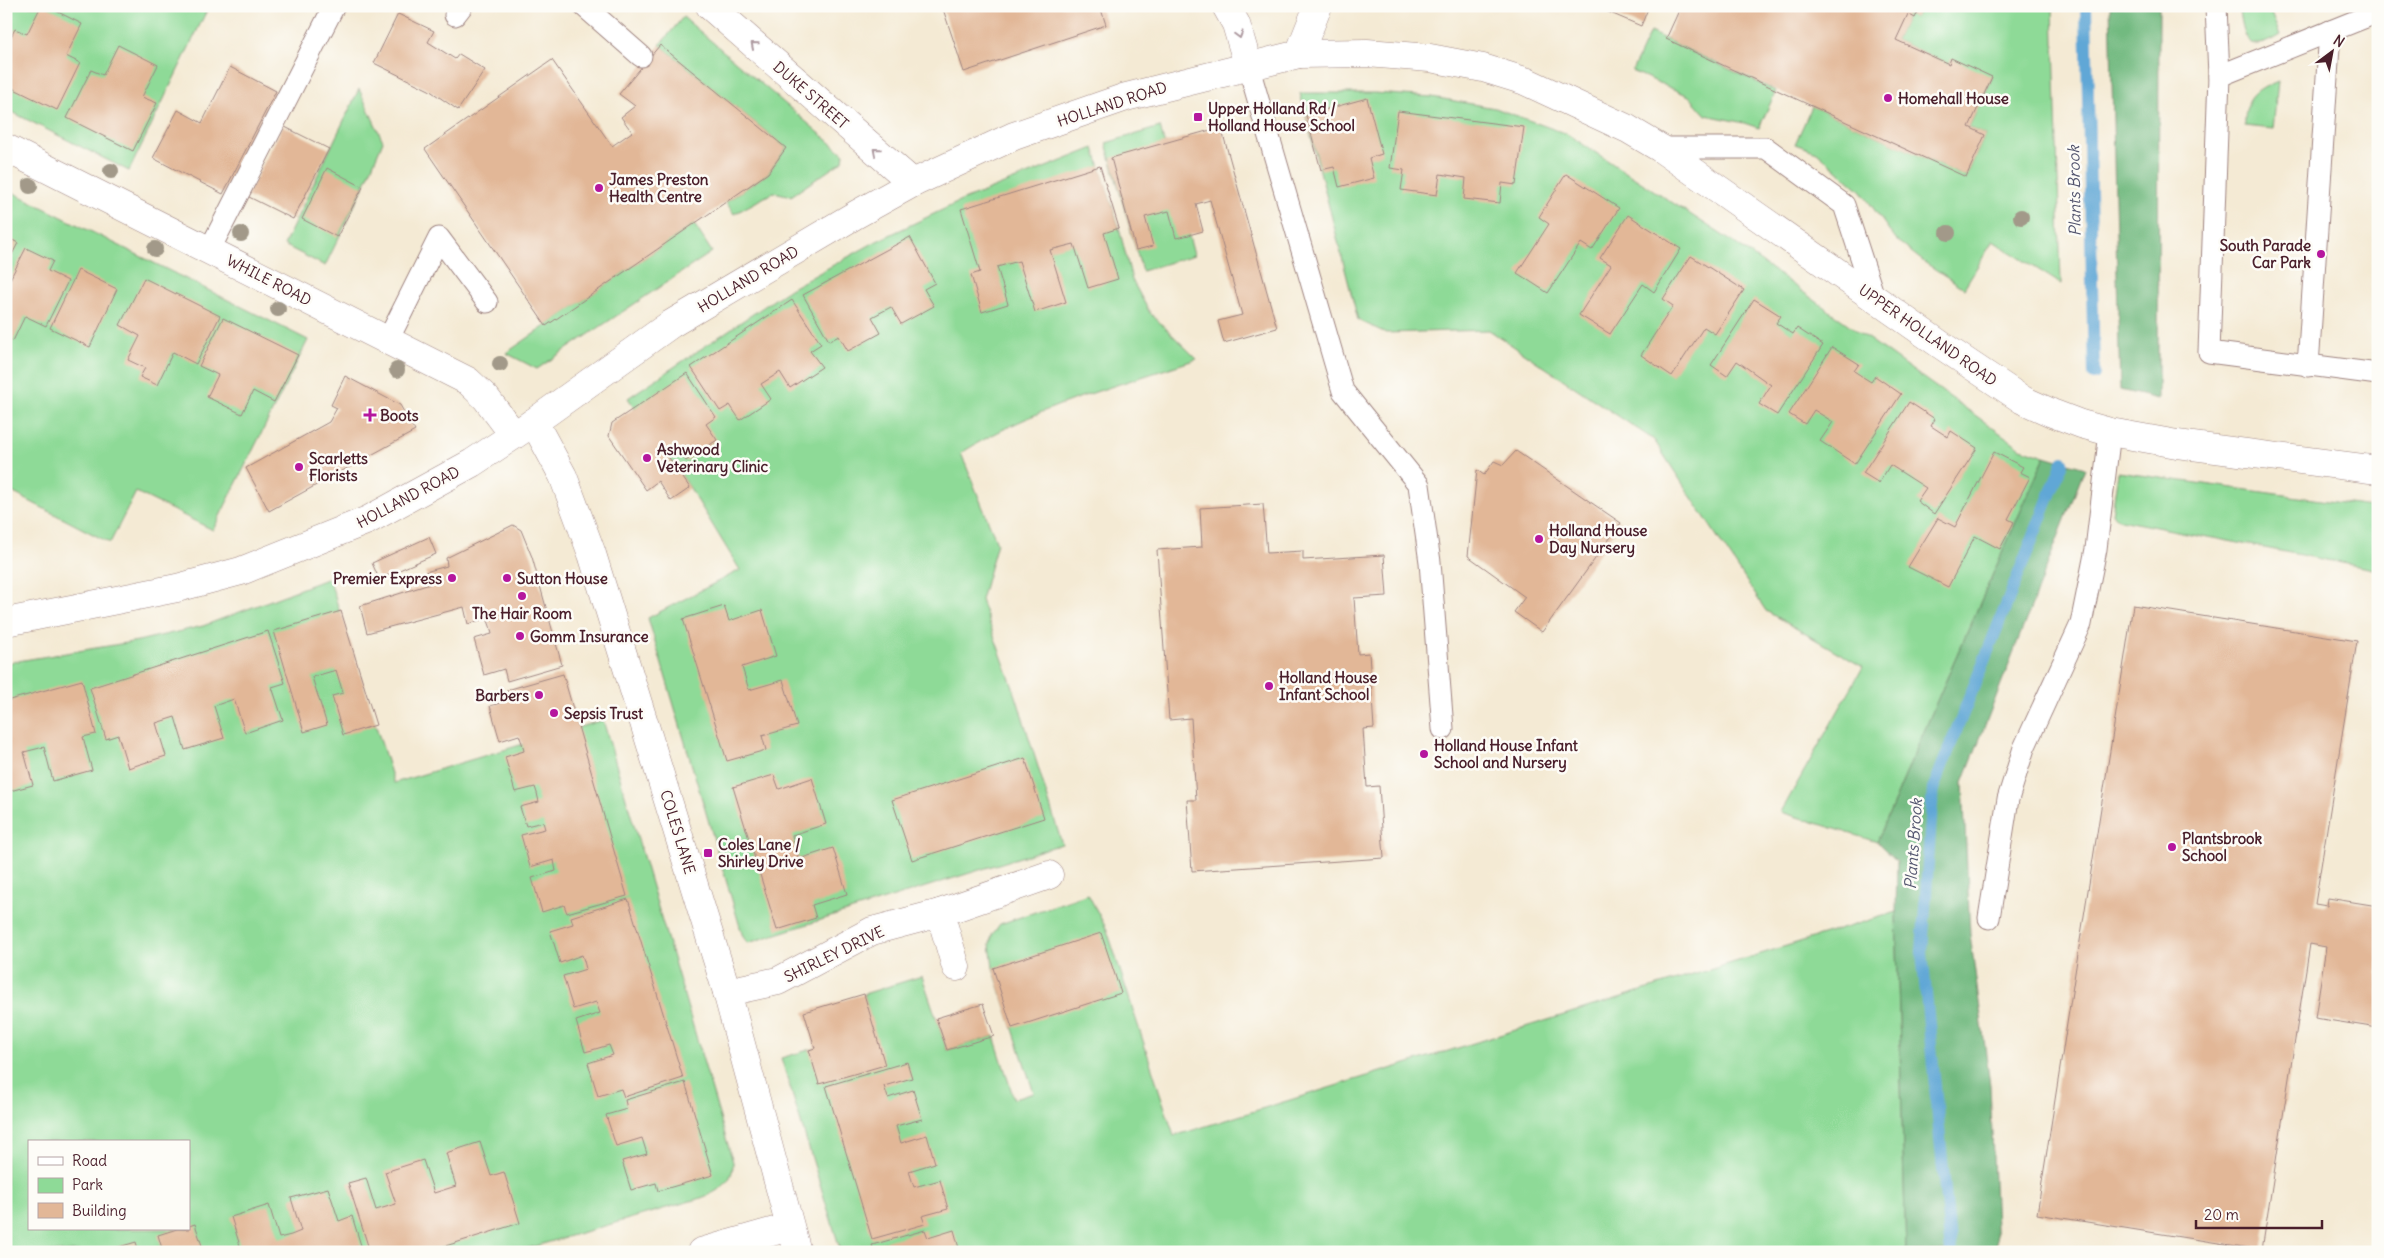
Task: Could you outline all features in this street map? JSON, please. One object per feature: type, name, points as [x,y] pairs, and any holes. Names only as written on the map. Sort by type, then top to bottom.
[{"type":"street","name":"DUKE STREET","points":[[710,6],[913,183]]},
{"type":"street","points":[[1226,6],[1236,24],[1248,65]]},
{"type":"street","points":[[1299,54],[1318,6]]},
{"type":"street","name":"HOLLAND ROAD","points":[[6,622],[177,588],[241,571],[368,520],[472,463],[671,324],[857,214],[913,183],[1033,129],[1126,97],[1248,65],[1299,54],[1366,53],[1430,58],[1483,68],[1525,81]]},
{"type":"street","name":"UPPER HOLLAND ROAD","points":[[1525,81],[1628,128],[1660,148],[1941,346],[2023,400],[2081,424],[2110,432],[2177,444],[2378,470]]},
{"type":"street","name":"WHILE ROAD","points":[[6,148],[210,249],[468,381],[524,428]]},
{"type":"street","name":"COLES LANE","points":[[524,428],[563,476],[592,554],[727,992],[793,1240]]},
{"type":"street","name":"SHIRLEY DRIVE","points":[[727,992],[778,981],[872,932],[940,913],[1050,875]]},
{"type":"street","points":[[940,913],[956,967]]},
{"type":"street","points":[[701,1252],[793,1240]]},
{"type":"lane","points":[[210,249],[334,6]]},
{"type":"lane","points":[[584,6],[641,56]]},
{"type":"lane","points":[[2216,6],[2219,76],[2209,352],[2378,374]]},
{"type":"lane","points":[[2219,76],[2378,12]]},
{"type":"lane","points":[[2308,366],[2330,31]]},
{"type":"lane","points":[[1248,65],[1344,390],[1419,485],[1430,562],[1443,729]]},
{"type":"lane","points":[[1660,148],[1766,148],[1844,205],[1874,297]]},
{"type":"lane","points":[[388,340],[439,238],[487,302]]},
{"type":"lane","points":[[1989,918],[2008,799],[2024,748],[2081,624],[2096,549],[2110,432]]},
{"type":"green space","points":[[6,6],[209,6],[129,171],[6,109]]},
{"type":"green space","points":[[1921,6],[2053,6],[2061,284],[1993,241],[1964,288],[1924,262],[1896,240],[1861,191],[1817,152],[1795,144],[1812,106],[1966,177],[1985,135],[1969,127],[1992,78],[1951,59],[1949,64],[1896,40],[1908,14],[1915,18]]},
{"type":"green space","points":[[2110,6],[2159,6],[2158,399],[2120,390]]},
{"type":"green space","points":[[2238,6],[2268,6],[2280,35],[2259,44],[2248,40],[2244,34]]},
{"type":"green space","points":[[683,17],[844,154],[843,161],[791,196],[774,192],[734,214],[726,202],[768,173],[786,148],[660,45]]},
{"type":"green space","points":[[1650,32],[1776,91],[1759,128],[1706,115],[1689,96],[1632,71]]},
{"type":"green space","points":[[2278,81],[2273,129],[2245,126],[2246,109],[2252,97],[2263,88]]},
{"type":"green space","points":[[359,89],[383,141],[364,186],[325,266],[284,245]]},
{"type":"green space","points":[[1300,93],[1374,93],[1432,97],[1495,108],[1567,134],[1736,244],[2021,448],[2045,456],[1877,842],[1781,812],[1863,667],[1766,611],[1654,440],[1489,330],[1386,333],[1358,320]]},
{"type":"green space","points":[[1160,127],[1194,255],[1142,271],[1106,143]]},
{"type":"green space","points":[[1094,148],[1119,228],[1132,280],[1150,313],[1197,359],[1106,388],[1046,410],[989,437],[961,453],[997,543],[981,600],[1016,696],[1062,844],[748,943],[743,937],[648,618],[740,570],[690,488],[628,398],[790,289],[877,241],[961,201]]},
{"type":"green space","points":[[6,189],[308,340],[213,530],[136,492],[110,543],[6,489]]},
{"type":"green space","points":[[694,224],[712,252],[537,369],[506,353]]},
{"type":"green space","points":[[2045,456],[2085,468],[1963,782],[1970,934],[1990,1085],[1997,1252],[1906,1252],[1896,912],[1897,861],[1877,842]]},
{"type":"green space","points":[[2118,472],[2378,508],[2378,570],[2120,520],[2112,514]]},
{"type":"green space","points":[[329,578],[394,783],[603,720],[733,1162],[733,1169],[728,1181],[713,1193],[701,1198],[515,1252],[6,1252],[6,663],[138,641],[203,626]]},
{"type":"green space","points":[[1088,894],[1107,930],[1174,1136],[1896,912],[1906,1252],[841,1252],[781,1058],[874,1031],[864,994],[922,976],[947,1050],[994,1036],[1014,1099],[1034,1093],[993,968],[990,944],[992,935],[1000,924]]},
{"type":"building","points":[[41,6],[46,6],[82,24],[66,56],[80,63],[57,110],[6,85],[6,46],[15,29],[27,34]]},
{"type":"building","points":[[942,6],[1100,6],[1106,25],[964,72]]},
{"type":"building","points":[[1594,6],[1649,6],[1641,26]]},
{"type":"building","name":"Homehall House","points":[[1681,6],[1811,6],[1815,8],[1816,6],[1921,6],[1915,18],[1908,14],[1896,40],[1949,64],[1951,58],[1992,77],[1969,127],[1985,135],[1966,177],[1666,39]]},
{"type":"building","points":[[398,14],[434,31],[428,42],[455,59],[459,54],[485,70],[458,110],[429,90],[374,63]]},
{"type":"building","points":[[118,45],[158,65],[142,97],[157,103],[133,151],[67,118],[91,70],[103,75]]},
{"type":"building","name":"James Preston Health Centre","points":[[660,45],[786,148],[768,173],[546,326],[425,149],[552,60],[612,146],[632,132],[621,117],[635,106],[619,94]]},
{"type":"building","points":[[230,67],[276,91],[223,194],[153,158],[178,110],[202,123]]},
{"type":"building","points":[[1367,98],[1382,154],[1369,158],[1374,178],[1339,187],[1334,167],[1321,170],[1306,115]]},
{"type":"building","points":[[1398,111],[1524,127],[1516,185],[1502,183],[1500,203],[1464,199],[1466,178],[1440,174],[1437,195],[1401,190],[1404,170],[1390,168]]},
{"type":"building","points":[[283,126],[329,149],[293,219],[247,196]]},
{"type":"building","points":[[1221,127],[1277,328],[1224,343],[1218,321],[1242,315],[1210,200],[1196,204],[1203,231],[1189,235],[1176,238],[1169,211],[1145,217],[1153,246],[1136,250],[1111,158]]},
{"type":"building","points":[[1100,166],[1119,228],[1104,233],[1118,279],[1088,288],[1074,244],[1050,250],[1066,302],[1035,312],[1019,261],[997,267],[1008,304],[982,312],[971,275],[980,272],[961,209]]},
{"type":"building","points":[[327,168],[363,187],[337,237],[302,219]]},
{"type":"building","points":[[1566,174],[1619,208],[1592,250],[1581,243],[1548,293],[1517,273],[1549,224],[1539,217]]},
{"type":"building","points":[[1628,215],[1681,249],[1654,292],[1643,284],[1610,334],[1579,315],[1611,265],[1600,258]]},
{"type":"building","points":[[6,233],[9,234],[7,237],[18,243],[6,266]]},
{"type":"building","points":[[910,237],[935,283],[924,289],[934,306],[901,324],[891,307],[872,317],[881,333],[848,351],[839,336],[829,341],[803,295]]},
{"type":"building","points":[[26,248],[53,261],[48,271],[68,281],[46,326],[25,316],[13,341],[6,338],[6,287]]},
{"type":"building","points":[[1691,256],[1744,290],[1715,334],[1704,327],[1672,376],[1641,355],[1673,306],[1663,299]]},
{"type":"building","points":[[78,270],[117,289],[90,347],[50,328]]},
{"type":"building","points":[[144,278],[220,316],[196,364],[173,352],[157,385],[140,377],[145,368],[128,360],[140,336],[120,325]]},
{"type":"building","points":[[1754,299],[1781,316],[1776,323],[1793,334],[1797,328],[1823,345],[1777,415],[1759,404],[1771,385],[1737,361],[1727,376],[1711,365]]},
{"type":"building","points":[[792,300],[821,344],[810,351],[822,367],[790,388],[780,372],[761,384],[771,399],[740,420],[730,405],[720,411],[691,367]]},
{"type":"building","points":[[223,318],[298,355],[274,402],[253,391],[242,414],[207,397],[218,375],[199,366]]},
{"type":"building","points":[[1832,347],[1859,364],[1854,371],[1871,382],[1875,376],[1901,394],[1855,464],[1820,441],[1833,422],[1814,410],[1805,424],[1789,414]]},
{"type":"building","points":[[687,373],[716,417],[706,424],[717,440],[686,461],[675,445],[665,452],[690,488],[671,501],[658,481],[646,490],[609,436],[612,423]]},
{"type":"building","points":[[345,376],[400,405],[415,431],[269,511],[246,468],[329,422],[337,408],[331,405]]},
{"type":"building","points":[[1909,402],[1935,419],[1931,426],[1948,437],[1951,431],[1977,448],[1934,514],[1917,501],[1926,488],[1890,465],[1879,483],[1863,473]]},
{"type":"building","name":"Holland House Day Nursery","points":[[1516,451],[1621,523],[1542,632],[1514,612],[1525,597],[1468,556],[1477,470],[1484,475],[1494,461],[1503,465]]},
{"type":"building","points":[[1994,452],[2023,467],[2020,472],[2030,477],[2008,519],[2014,522],[2000,549],[1975,536],[1948,587],[1908,567],[1938,518],[1955,527]]},
{"type":"building","name":"Holland House Infant School","points":[[1263,504],[1267,553],[1303,551],[1303,560],[1384,555],[1387,596],[1354,598],[1358,654],[1369,653],[1374,728],[1363,729],[1367,787],[1379,786],[1384,858],[1192,871],[1187,800],[1196,800],[1191,718],[1169,720],[1157,550],[1202,547],[1200,508]]},
{"type":"building","points":[[513,525],[521,530],[532,557],[562,665],[507,681],[504,669],[484,675],[474,639],[492,634],[490,626],[487,618],[468,624],[464,607],[367,633],[360,606],[430,584],[425,572],[447,566],[446,558]]},
{"type":"building","points":[[429,537],[436,554],[379,579],[372,563]]},
{"type":"building","points":[[2133,605],[2357,641],[2315,904],[2327,906],[2328,898],[2378,906],[2378,1028],[2315,1018],[2326,947],[2310,944],[2262,1250],[2037,1214]]},
{"type":"building","points":[[724,606],[729,621],[762,610],[776,656],[742,667],[749,690],[783,680],[797,726],[762,736],[766,750],[727,761],[683,619]]},
{"type":"building","points":[[341,611],[376,725],[343,735],[332,696],[343,693],[336,670],[312,677],[327,725],[304,732],[274,631]]},
{"type":"building","points":[[268,631],[285,683],[272,687],[283,720],[245,733],[234,699],[214,706],[224,738],[185,750],[175,717],[156,723],[166,756],[128,768],[118,735],[106,739],[90,688]]},
{"type":"building","points":[[563,674],[627,896],[567,913],[564,905],[542,912],[532,878],[556,871],[554,860],[530,867],[521,835],[545,829],[543,822],[526,826],[520,807],[539,802],[537,793],[535,787],[515,792],[505,757],[524,751],[522,743],[519,735],[500,741],[490,706],[510,700],[507,690]]},
{"type":"building","points":[[82,680],[96,734],[83,737],[92,770],[53,781],[44,747],[24,752],[33,785],[6,792],[6,701]]},
{"type":"building","points":[[1025,758],[1044,818],[912,860],[892,800]]},
{"type":"building","points":[[774,775],[779,789],[812,778],[826,824],[792,835],[795,847],[799,859],[833,848],[847,894],[812,905],[816,918],[777,930],[733,787]]},
{"type":"building","points":[[628,899],[683,1078],[624,1097],[621,1089],[598,1096],[588,1063],[613,1055],[609,1045],[585,1052],[576,1021],[600,1013],[596,1002],[573,1009],[563,976],[586,969],[584,961],[582,955],[560,963],[550,931],[573,924],[571,917]]},
{"type":"building","points":[[1101,933],[1121,993],[1012,1028],[993,968]]},
{"type":"building","points":[[864,994],[885,1065],[819,1084],[809,1050],[815,1048],[804,1012]]},
{"type":"building","points":[[983,1004],[994,1036],[947,1050],[936,1018]]},
{"type":"building","points":[[907,1062],[912,1078],[884,1086],[888,1098],[913,1090],[922,1119],[896,1126],[901,1143],[927,1135],[935,1163],[909,1171],[914,1187],[940,1180],[948,1209],[922,1216],[925,1224],[872,1239],[826,1086]]},
{"type":"building","points":[[685,1082],[713,1175],[658,1191],[656,1183],[631,1190],[622,1161],[647,1154],[642,1138],[616,1146],[606,1115],[627,1109],[625,1100]]},
{"type":"building","points":[[480,1142],[491,1176],[504,1172],[520,1223],[426,1252],[370,1252],[348,1183],[366,1178],[376,1210],[396,1204],[385,1172],[423,1160],[434,1193],[456,1186],[446,1153]]},
{"type":"building","points":[[328,1188],[339,1221],[352,1216],[363,1252],[235,1252],[241,1249],[231,1217],[269,1205],[279,1238],[291,1235],[301,1231],[291,1198]]},
{"type":"building","points":[[195,1224],[204,1252],[163,1252],[158,1235],[174,1230],[190,1230],[190,1226]]},
{"type":"building","points":[[925,1230],[928,1238],[954,1230],[960,1252],[874,1252],[872,1245]]},
{"type":"building","points":[[136,1242],[139,1252],[105,1252],[105,1251]]},
{"type":"waterway","name":"Plants Brook","points":[[2086,6],[2094,374]]},
{"type":"waterway","name":"Plants Brook","points":[[1951,1252],[1922,952],[1933,789],[2063,462]]},
{"type":"place","name":"Homehall House","points":[[1888,98]]},
{"type":"place","name":"Upper Holland Rd / Holland House School","points":[[1198,117]]},
{"type":"place","name":"James Preston Health Centre","points":[[599,188]]},
{"type":"place","name":"South Parade Car Park","points":[[2321,254]]},
{"type":"place","name":"Boots","points":[[370,415]]},
{"type":"place","name":"Ashwood Veterinary Clinic","points":[[647,458]]},
{"type":"place","name":"Scarletts Florists","points":[[299,467]]},
{"type":"place","name":"Holland House Day Nursery","points":[[1539,539]]},
{"type":"place","name":"Premier Express","points":[[452,578]]},
{"type":"place","name":"Sutton House","points":[[507,578]]},
{"type":"place","name":"The Hair Room","points":[[522,596]]},
{"type":"place","name":"Gomm Insurance","points":[[520,636]]},
{"type":"place","name":"Holland House Infant School","points":[[1269,686]]},
{"type":"place","name":"Barbers","points":[[539,695]]},
{"type":"place","name":"Sepsis Trust","points":[[554,713]]},
{"type":"place","name":"Holland House Infant School and Nursery","points":[[1424,754]]},
{"type":"place","name":"Plantsbrook School","points":[[2172,847]]},
{"type":"place","name":"Coles Lane / Shirley Drive","points":[[708,853]]}]
